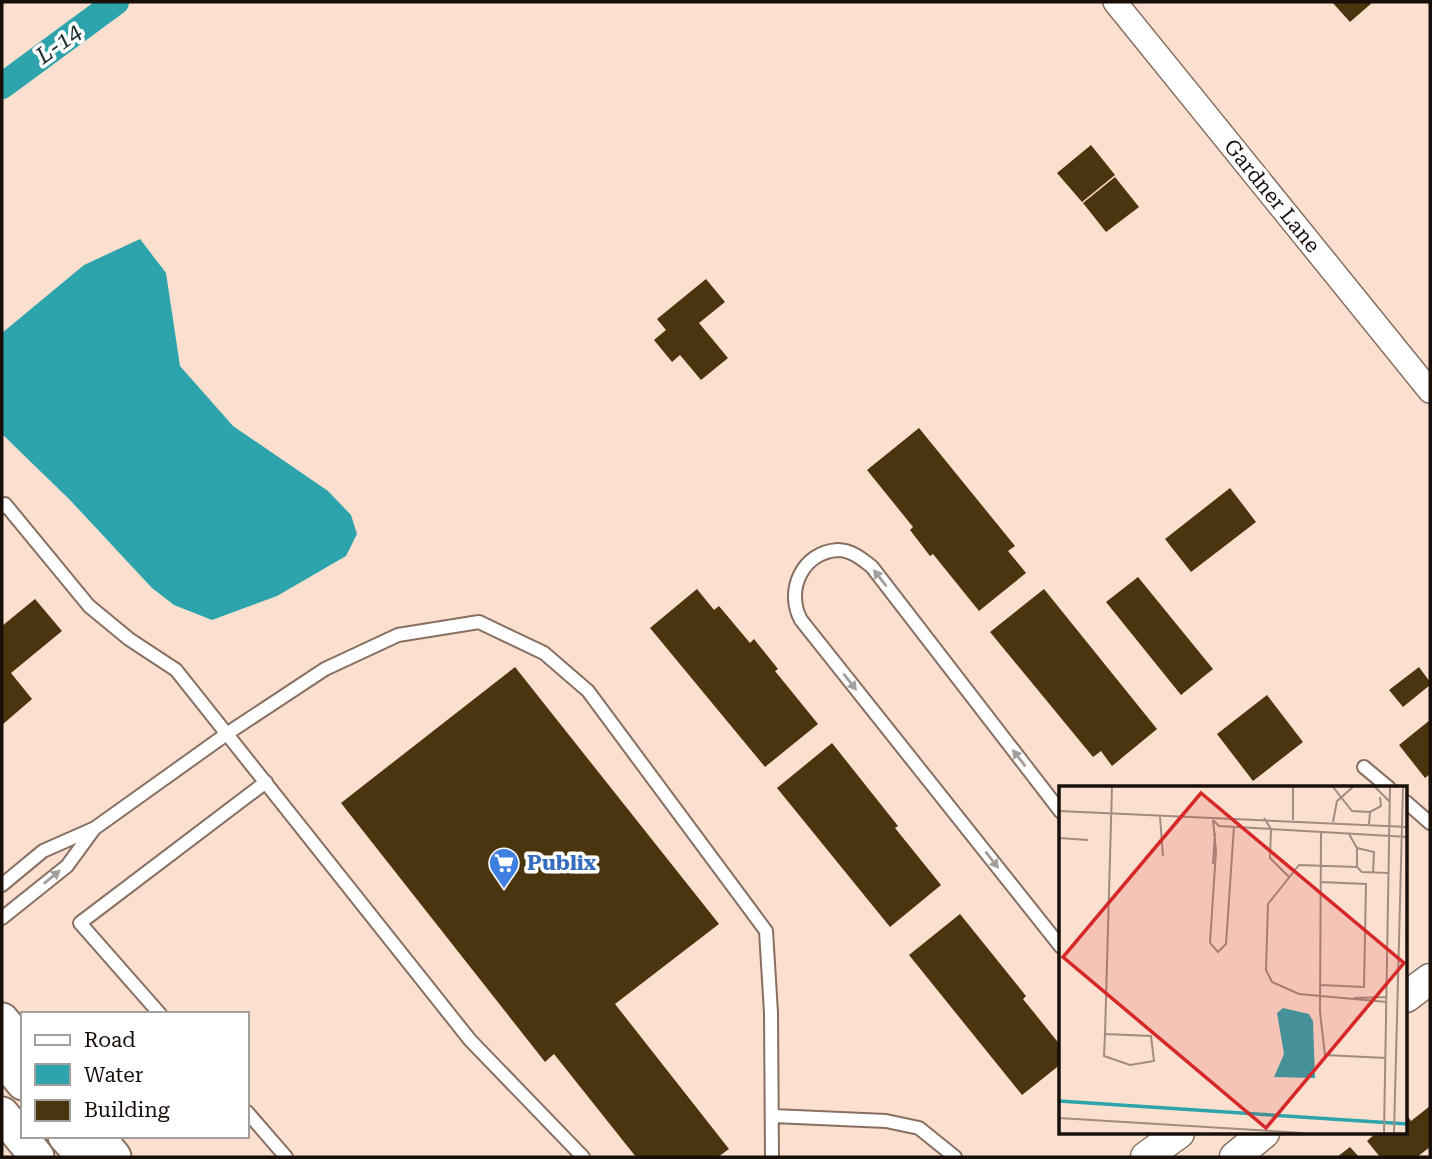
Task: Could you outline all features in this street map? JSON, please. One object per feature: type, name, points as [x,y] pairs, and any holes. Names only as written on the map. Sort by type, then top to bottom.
[{"type":"main road","points":[[2,1020],[21,1044]]},
{"type":"main road","points":[[2,1057],[21,1081]]},
{"type":"main road","points":[[2,1114],[21,1137]]},
{"type":"main road","points":[[22,1138],[37,1157]]},
{"type":"main road","points":[[67,1138],[84,1157]]},
{"type":"main road","points":[[99,1138],[114,1157]]},
{"type":"street","name":"Gardner Lane","points":[[1115,2],[1430,391]]},
{"type":"street","points":[[1408,996],[1430,979]]},
{"type":"street","points":[[1146,1157],[1177,1134]]},
{"type":"street","points":[[1235,1157],[1263,1134]]},
{"type":"lane","points":[[2,507],[5,504],[89,607],[176,670],[470,1040],[583,1157]]},
{"type":"lane","points":[[1059,809],[872,567],[856,554],[839,550],[823,553],[807,563],[798,577],[794,591],[795,609],[801,620],[1059,944]]},
{"type":"lane","points":[[2,885],[43,851],[94,828],[228,733],[326,669],[398,635],[479,622],[544,653],[588,691],[766,931],[772,1157]]},
{"type":"lane","points":[[1364,766],[1387,786]]},
{"type":"lane","points":[[158,1012],[80,923],[266,782]]},
{"type":"lane","points":[[1408,804],[1430,823]]},
{"type":"lane","points":[[2,918],[66,866],[94,828]]},
{"type":"lane","points":[[248,1113],[286,1157]]},
{"type":"lane","points":[[773,1116],[886,1121],[919,1128],[955,1157]]},
{"type":"water","points":[[140,239],[166,273],[180,366],[233,426],[328,491],[351,515],[357,534],[346,556],[277,596],[212,620],[174,605],[152,588],[70,500],[2,434],[2,333],[84,265]]},
{"type":"building","points":[[1332,2],[1373,2],[1350,22]]},
{"type":"building","points":[[1091,145],[1115,175],[1082,202],[1057,173]]},
{"type":"building","points":[[1115,177],[1139,207],[1106,232],[1083,203]]},
{"type":"building","points":[[706,279],[725,302],[699,323],[728,358],[701,380],[680,355],[672,362],[654,340],[666,330],[657,319]]},
{"type":"building","points":[[919,428],[1015,546],[1008,551],[1026,573],[979,611],[933,554],[930,556],[910,530],[913,527],[867,470]]},
{"type":"building","points":[[1230,488],[1256,522],[1191,572],[1165,539]]},
{"type":"building","points":[[1138,577],[1213,669],[1181,695],[1106,602]]},
{"type":"building","points":[[697,589],[714,610],[719,606],[750,643],[754,639],[778,669],[775,671],[818,724],[765,767],[650,628]]},
{"type":"building","points":[[1044,589],[1157,729],[1112,766],[1101,751],[1093,757],[990,632]]},
{"type":"building","points":[[35,599],[62,631],[11,673],[32,699],[2,725],[2,626]]},
{"type":"building","points":[[515,667],[719,924],[615,1004],[729,1149],[718,1157],[636,1157],[554,1054],[545,1062],[341,803]]},
{"type":"building","points":[[1419,667],[1430,685],[1403,707],[1389,690]]},
{"type":"building","points":[[1267,695],[1303,742],[1253,781],[1217,734]]},
{"type":"building","points":[[1430,720],[1430,774],[1425,778],[1399,745]]},
{"type":"building","points":[[832,743],[941,885],[890,927],[777,788]]},
{"type":"building","points":[[960,914],[1026,996],[1023,999],[1059,1044],[1059,1066],[1022,1095],[909,955]]},
{"type":"building","points":[[1430,1106],[1430,1147],[1417,1157],[1380,1157],[1367,1141],[1375,1134],[1408,1134],[1408,1117],[1411,1121]]},
{"type":"building","points":[[1350,1147],[1359,1157],[1337,1157]]},
{"type":"waterway","name":"L-14","points":[[2,86],[116,2]]},
{"type":"place","name":"Publix","points":[[504,890]]}]
